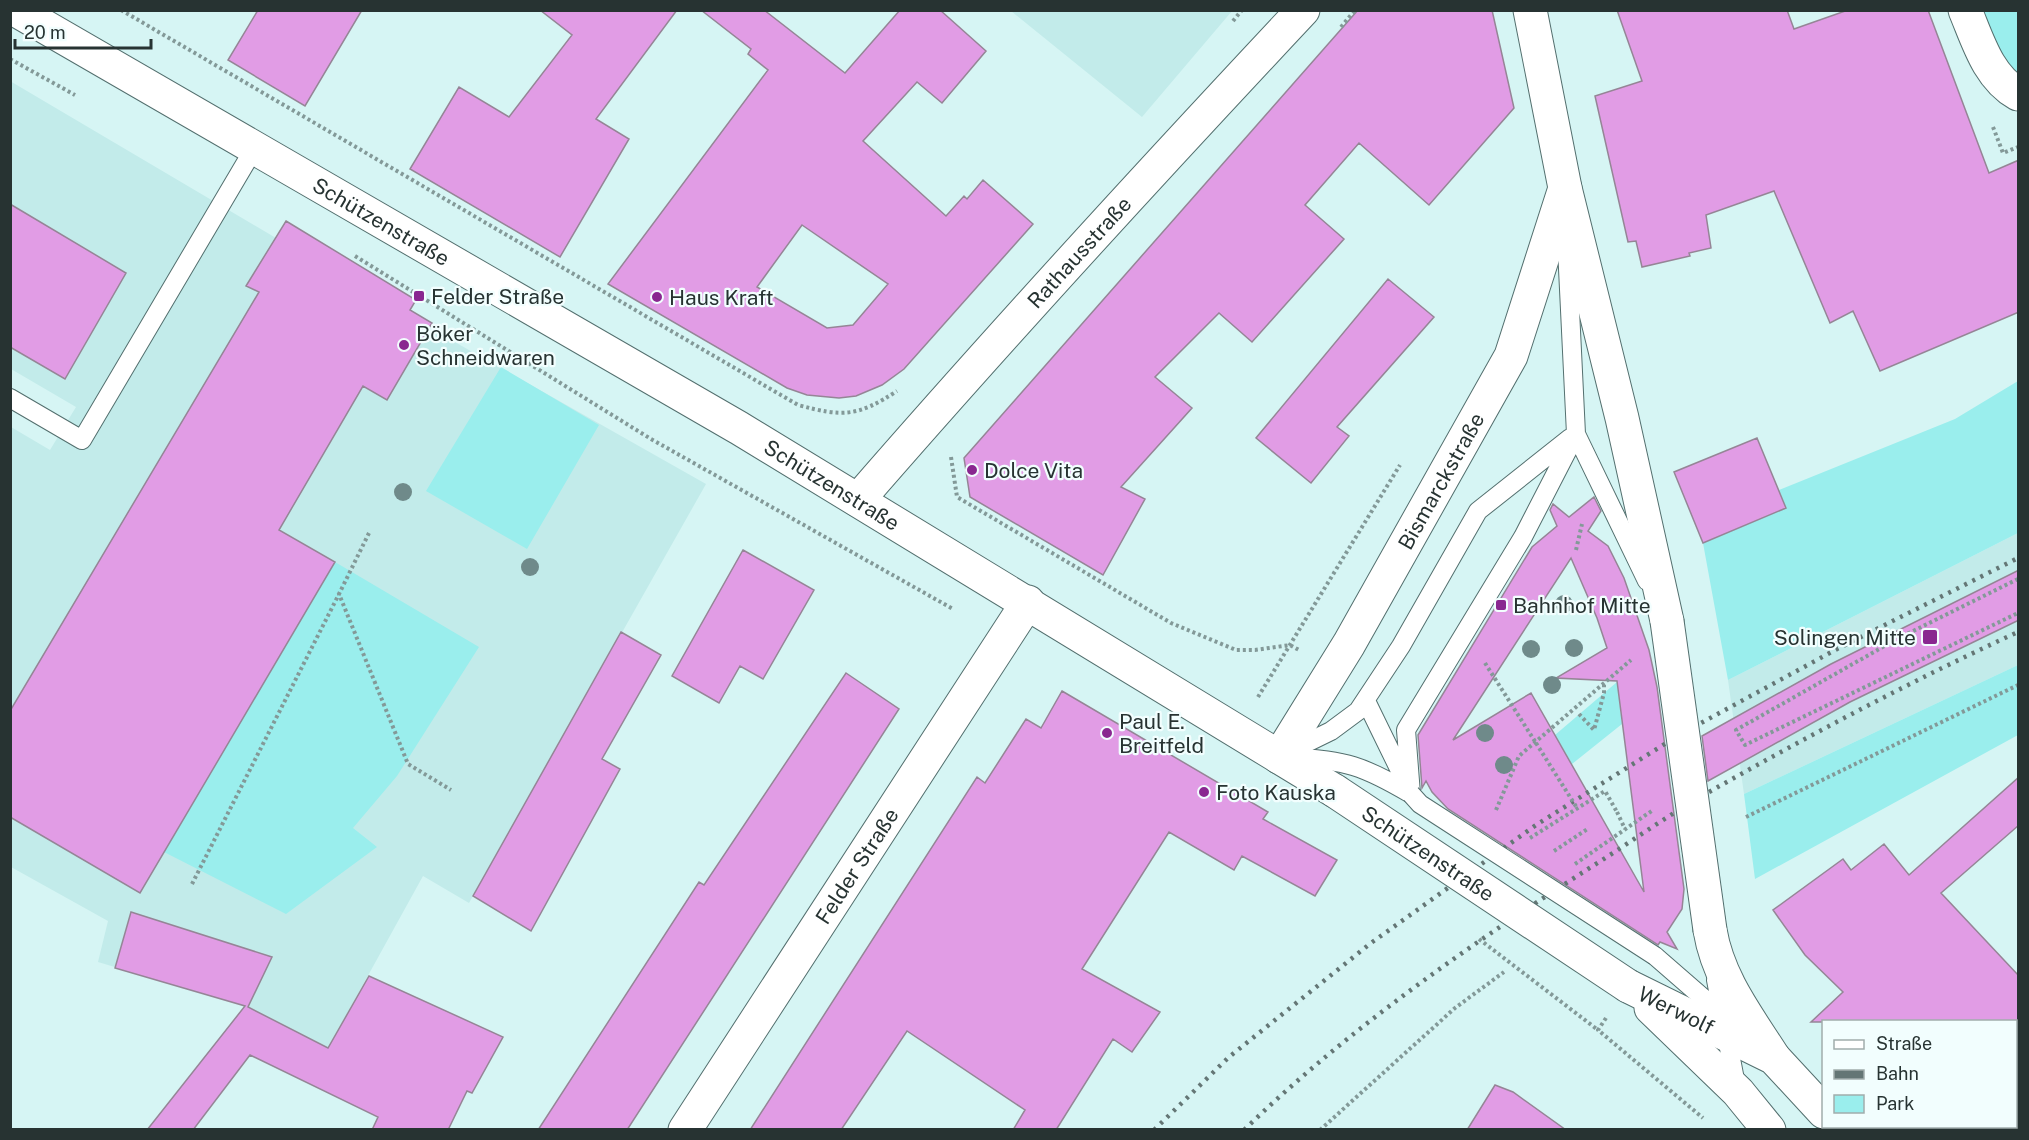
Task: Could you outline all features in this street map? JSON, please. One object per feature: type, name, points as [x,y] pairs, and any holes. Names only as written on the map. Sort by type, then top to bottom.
[{"type":"main road","name":"Schützenstraße","points":[[16,10],[255,147],[1028,602],[1335,791],[1628,986]]},
{"type":"main road","name":"Rathausstraße","points":[[858,500],[1104,225],[1303,10]]},
{"type":"main road","name":"Bismarckstraße","points":[[1530,10],[1565,189],[1622,418],[1667,621],[1710,930],[1719,967],[1728,986],[1774,1058]]},
{"type":"main road","points":[[1965,10],[1989,65],[1999,78],[2019,94]]},
{"type":"main road","name":"Bismarckstraße","points":[[1280,757],[1332,673],[1511,356],[1565,189]]},
{"type":"main road","name":"Felder Straße","points":[[685,1130],[1028,602]]},
{"type":"main road","name":"Werwolf","points":[[1628,986],[1724,1024],[1774,1058],[1822,1110]]},
{"type":"main road","name":"Werwolf","points":[[1628,986],[1738,1092],[1770,1130]]},
{"type":"lane","points":[[10,398],[82,440],[255,147]]},
{"type":"lane","points":[[1411,794],[1406,730],[1523,537],[1576,434],[1565,189]]},
{"type":"lane","points":[[1280,757],[1331,730],[1366,701],[1401,646],[1478,511],[1576,434]]},
{"type":"lane","name":"Bismarckstraße","points":[[1576,434],[1667,621]]},
{"type":"lane","points":[[1366,701],[1411,794],[1420,804],[1654,956],[1724,1024]]},
{"type":"lane","points":[[1280,757],[1333,759],[1373,772],[1411,794]]},
{"type":"lane","points":[[1710,930],[1724,1024],[1738,1092]]},
{"type":"path","points":[[121,10],[798,405],[831,414],[854,412],[872,407],[898,390]]},
{"type":"path","points":[[1227,28],[1242,10]]},
{"type":"path","points":[[1339,28],[1355,10]]},
{"type":"path","points":[[10,59],[84,100]]},
{"type":"path","points":[[351,254],[651,439],[1004,638]]},
{"type":"path","points":[[956,452],[950,459],[957,497],[1171,623],[1221,645],[1245,650],[1290,645],[1400,464]]},
{"type":"path","points":[[192,884],[369,533]]},
{"type":"path","points":[[2019,579],[1897,639],[1736,730],[1745,745],[2019,613]]},
{"type":"path","points":[[339,594],[408,764],[451,790]]},
{"type":"path","points":[[1496,810],[1519,756],[1632,659]]},
{"type":"path","points":[[1483,660],[1577,808]]},
{"type":"path","points":[[1579,714],[1594,730],[1604,693],[1604,684]]},
{"type":"path","points":[[1746,817],[2019,685]]},
{"type":"path","points":[[1530,838],[1605,791],[1625,829]]},
{"type":"path","points":[[1570,868],[1658,807]]},
{"type":"path","points":[[1551,853],[1589,828]]},
{"type":"path","points":[[1320,1130],[1455,1008],[1504,972]]},
{"type":"shaded area","points":[[1011,11],[1232,11],[1142,117]]},
{"type":"shaded area","name":"Böker Schneidwaren","points":[[10,81],[276,238],[286,221],[416,300],[410,310],[432,323],[430,328],[706,484],[469,903],[423,876],[328,1048],[248,1007],[98,962],[108,921],[11,867],[11,427],[50,450],[76,407],[11,369]]},
{"type":"shaded area","points":[[2018,533],[2018,665],[1744,794],[1728,680]]},
{"type":"green space","points":[[1983,11],[2018,11],[2018,79],[2003,58]]},
{"type":"green space","points":[[501,367],[599,425],[527,549],[426,491]]},
{"type":"green space","points":[[2018,381],[2018,533],[1728,680],[1703,543],[1786,508],[1779,490],[1955,419]]},
{"type":"green space","points":[[335,562],[479,647],[397,776],[353,828],[377,847],[286,914],[164,852]]},
{"type":"green space","points":[[2018,665],[2018,735],[1755,879],[1744,794]]},
{"type":"green space","points":[[1617,682],[1622,724],[1572,764],[1555,735]]},
{"type":"building","points":[[258,10],[362,10],[305,106],[228,60]]},
{"type":"building","points":[[540,10],[677,10],[596,119],[629,139],[560,257],[410,169],[459,87],[509,117],[572,35]]},
{"type":"building","points":[[701,10],[764,10],[845,73],[900,10],[940,10],[986,51],[942,103],[917,82],[863,141],[946,216],[964,196],[967,199],[983,180],[1033,224],[904,369],[882,385],[856,396],[839,398],[807,395],[787,388],[608,284],[768,70],[748,54],[751,49]],"holes":[[[802,225],[888,284],[853,325],[827,328],[757,287]]]},
{"type":"building","points":[[1358,10],[1492,10],[1514,108],[1429,205],[1359,143],[1305,205],[1344,239],[1252,342],[1219,313],[1155,377],[1192,408],[1121,487],[1145,499],[1103,575],[970,497],[964,458]]},
{"type":"building","points":[[1617,10],[1787,10],[1794,29],[1848,10],[1928,10],[1989,173],[2019,160],[2019,312],[1880,371],[1853,311],[1830,323],[1774,191],[1706,215],[1711,248],[1689,253],[1690,256],[1642,267],[1636,241],[1628,242],[1595,96],[1642,81]]},
{"type":"building","points":[[10,204],[126,273],[65,379],[10,347]]},
{"type":"building","points":[[286,221],[416,300],[410,310],[432,323],[387,400],[363,386],[279,530],[335,562],[140,893],[10,817],[10,711],[259,292],[246,286]]},
{"type":"building","points":[[1388,279],[1434,317],[1337,427],[1349,436],[1311,483],[1256,438]]},
{"type":"building","points":[[1757,438],[1786,508],[1703,543],[1674,472]]},
{"type":"building","points":[[1594,497],[1601,511],[1588,531],[1608,546],[1624,578],[1649,650],[1657,687],[1684,889],[1682,909],[1667,932],[1677,949],[1660,942],[1658,945],[1448,809],[1432,792],[1426,781],[1422,788],[1418,735],[1532,547],[1557,526],[1550,510],[1553,504],[1569,517]],"holes":[[[1571,558],[1597,618],[1607,648],[1556,678],[1617,681],[1644,892],[1531,693],[1453,740]]]},
{"type":"building","points":[[743,550],[814,590],[763,679],[740,666],[719,703],[672,676]]},
{"type":"building","points":[[2019,570],[2019,620],[1850,702],[1708,781],[1702,736],[1831,664]]},
{"type":"building","points":[[621,632],[661,655],[602,759],[620,769],[531,931],[473,896]]},
{"type":"building","points":[[846,673],[899,709],[627,1130],[538,1130],[699,882],[704,885]]},
{"type":"building","points":[[1062,691],[1268,812],[1263,819],[1337,860],[1315,896],[1242,856],[1234,870],[1169,832],[1082,969],[1160,1012],[1132,1052],[1113,1039],[1056,1130],[1013,1130],[1025,1110],[907,1031],[841,1130],[750,1130],[977,777],[985,783],[1026,719],[1041,728]]},
{"type":"building","points":[[2019,777],[2019,825],[1941,893],[2019,976],[2019,1022],[2017,1020],[1822,1020],[1822,1022],[1811,1022],[1843,992],[1805,955],[1773,910],[1843,859],[1851,870],[1884,844],[1909,875]]},
{"type":"building","points":[[131,912],[272,957],[248,1007],[328,1048],[369,976],[503,1037],[472,1093],[467,1091],[448,1130],[372,1130],[378,1117],[250,1055],[193,1130],[147,1130],[245,1006],[115,968]]},
{"type":"building","points":[[1495,1085],[1513,1092],[1566,1130],[1467,1130]]},
{"type":"railway","points":[[1154,1130],[1229,1057],[1371,943],[1536,825],[1679,735],[1837,649],[2018,558]]},
{"type":"railway","points":[[1244,1130],[1324,1058],[1410,991],[1498,928],[1663,820],[1823,729],[2018,632]]},
{"type":"place","name":"Felder Straße","points":[[419,296]]},
{"type":"place","name":"Haus Kraft","points":[[657,297]]},
{"type":"place","name":"Böker Schneidwaren","points":[[404,345]]},
{"type":"place","name":"Dolce Vita","points":[[972,470]]},
{"type":"place","name":"Bahnhof Mitte","points":[[1501,605]]},
{"type":"place","name":"Solingen Mitte","points":[[1930,637]]},
{"type":"place","name":"Paul E. Breitfeld","points":[[1107,733]]},
{"type":"place","name":"Foto Kauska","points":[[1204,792]]}]
